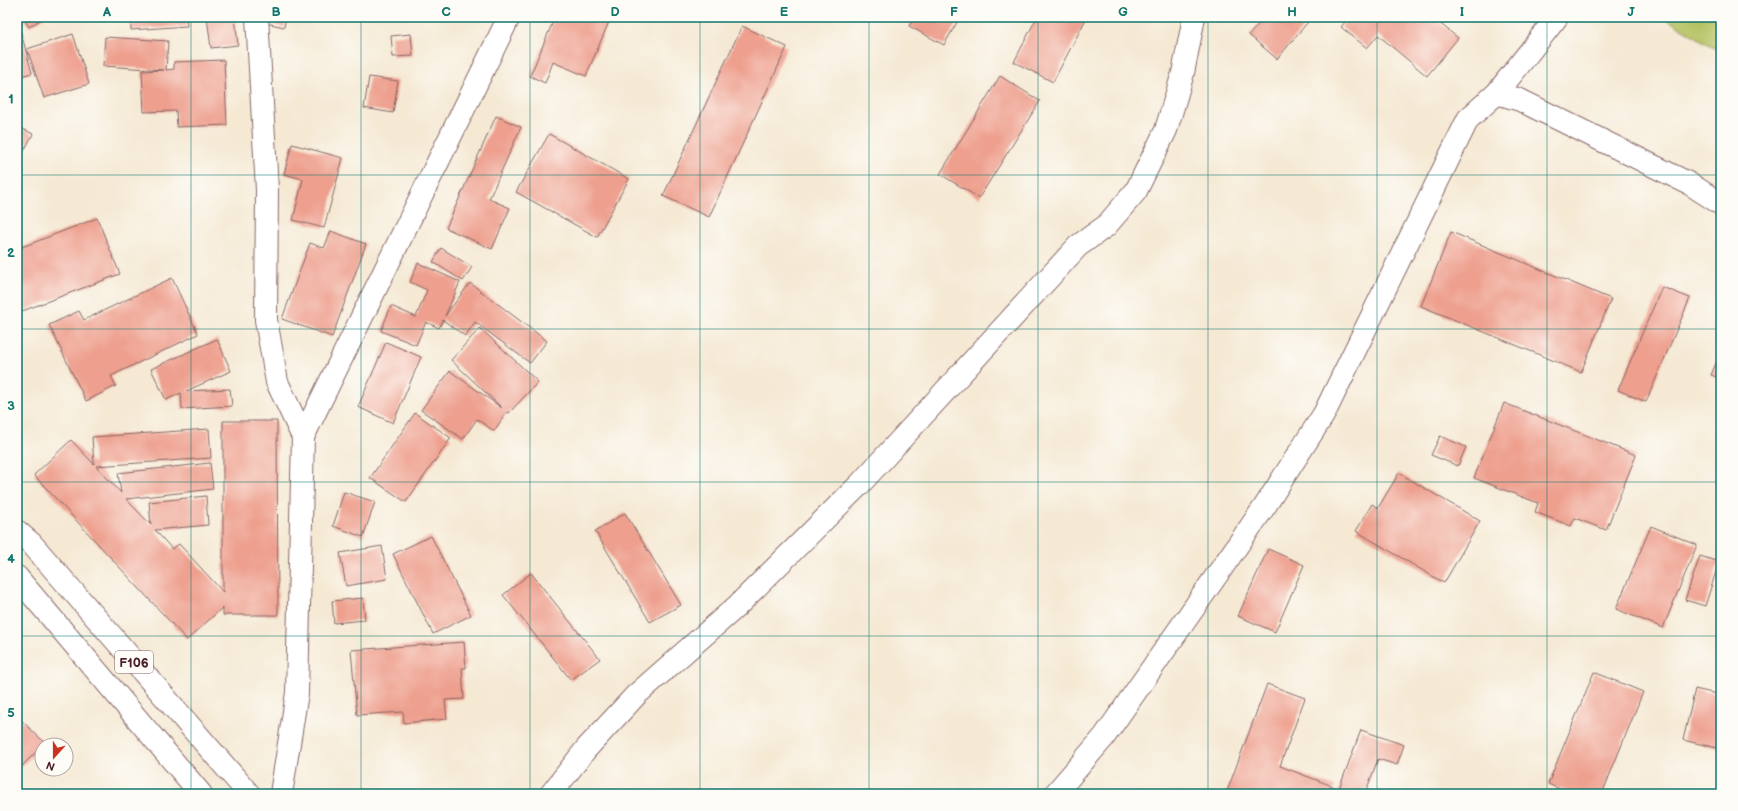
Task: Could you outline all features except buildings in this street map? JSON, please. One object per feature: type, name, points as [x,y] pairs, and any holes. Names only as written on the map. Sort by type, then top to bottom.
[{"type":"street","points":[[257,17],[267,190],[266,320],[277,382],[302,437]]},
{"type":"street","points":[[281,794],[297,692],[302,437],[509,17]]},
{"type":"street","points":[[551,794],[586,749],[636,695],[736,607],[860,484],[1078,246],[1106,226],[1136,191],[1166,130],[1183,73],[1194,17]]},
{"type":"street","points":[[1055,794],[1104,736],[1265,506],[1320,421],[1468,119],[1497,93],[1558,17]]},
{"type":"street","points":[[1497,93],[1520,100],[1690,184],[1721,204]]},
{"type":"street","name":"F106","points":[[17,531],[31,543],[249,794]]},
{"type":"street","name":"F106","points":[[17,578],[201,794]]},
{"type":"green space","points":[[1663,17],[1721,17],[1721,52]]}]
